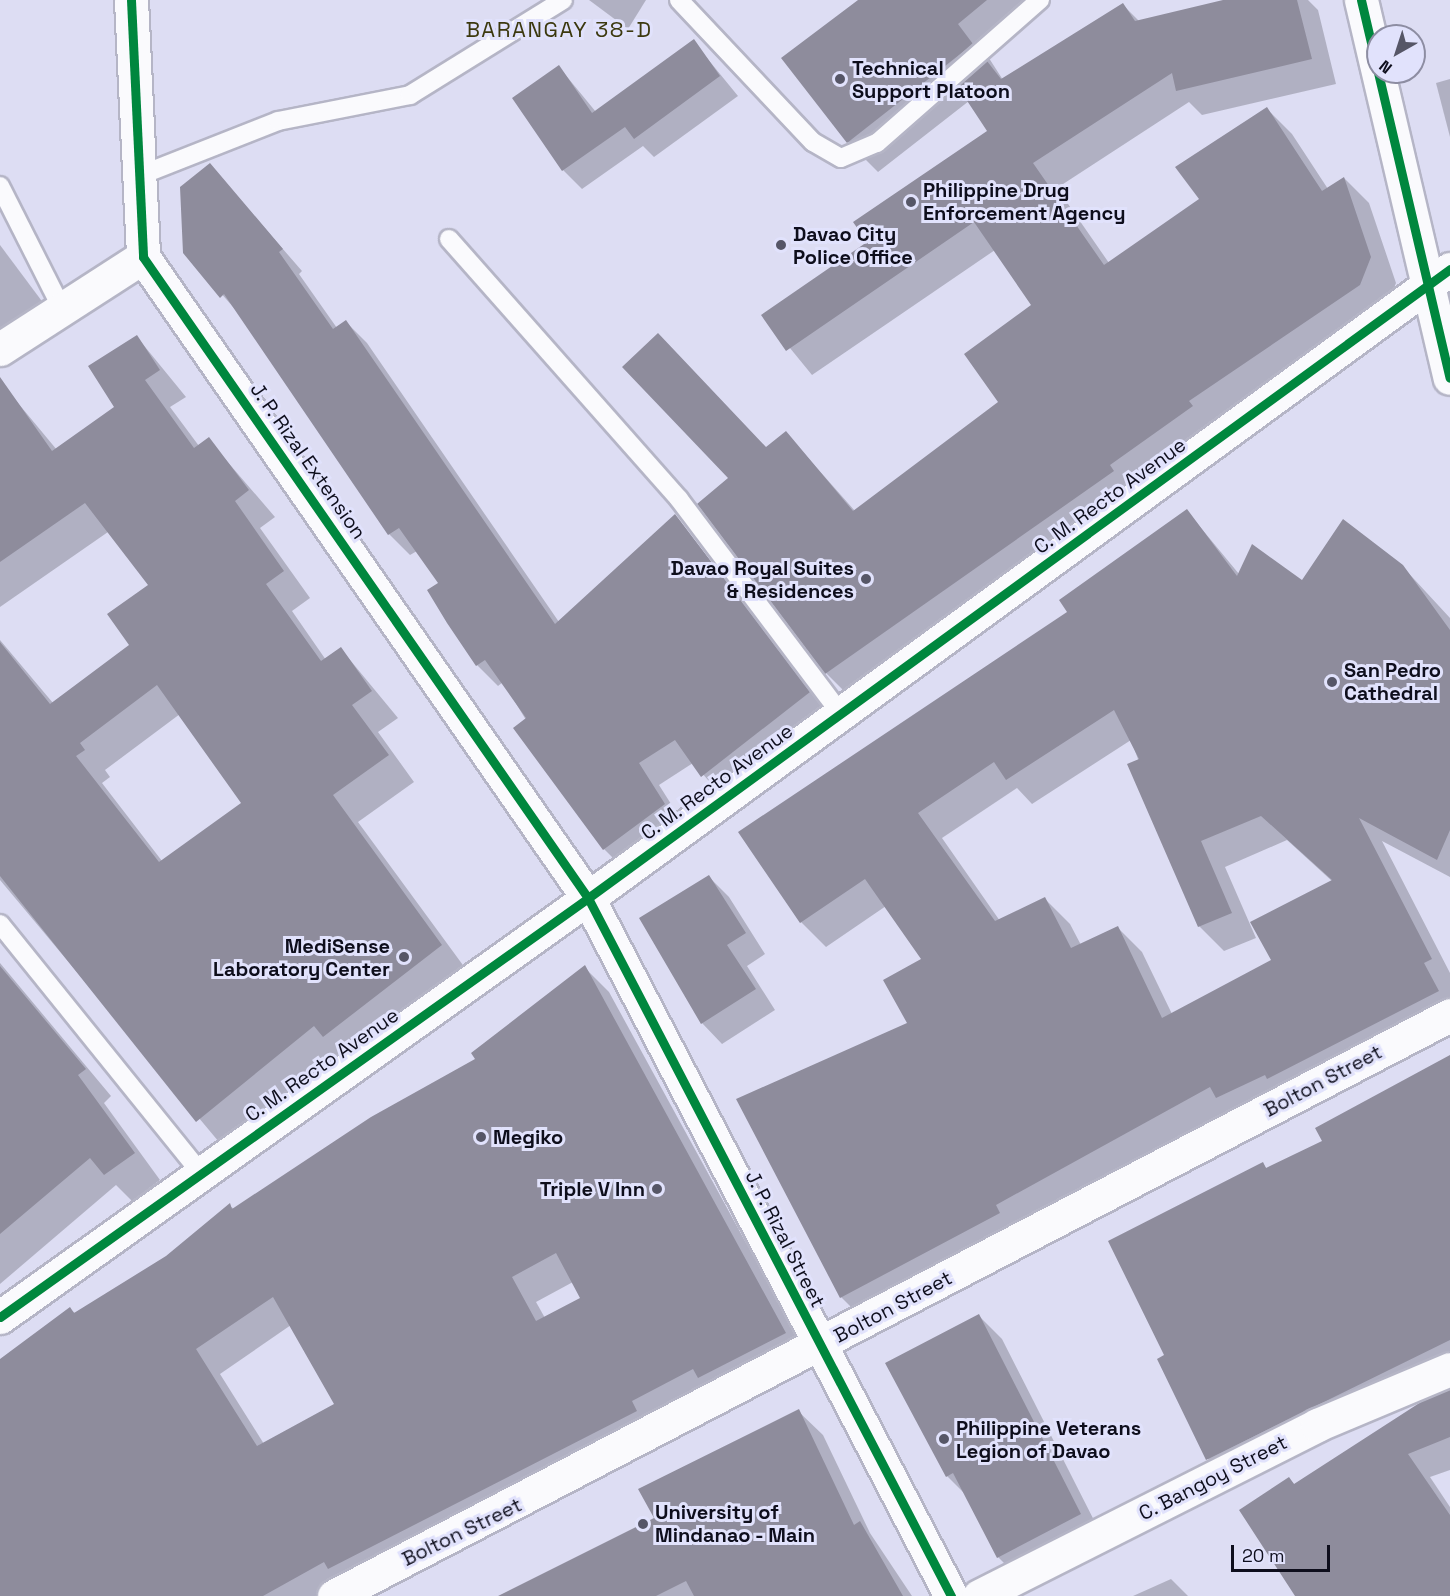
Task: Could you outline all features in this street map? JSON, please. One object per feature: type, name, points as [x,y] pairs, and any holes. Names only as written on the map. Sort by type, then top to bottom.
[{"type":"street","points":[[0,349],[143,257],[141,175],[131,0]]},
{"type":"street","points":[[1360,0],[1439,276],[1450,378]]},
{"type":"street","name":"J. P. Rizal Extension","points":[[143,257],[588,898]]},
{"type":"street","name":"C. M. Recto Avenue","points":[[0,1317],[588,898],[1439,276]]},
{"type":"street","name":"J. P. Rizal Street","points":[[588,898],[951,1596]]},
{"type":"street","name":"Bolton Street","points":[[334,1596],[1450,1015]]},
{"type":"street","name":"C. Bangoy Street","points":[[979,1596],[1317,1425],[1450,1369]]},
{"type":"lane","points":[[141,175],[278,121],[410,94],[563,0]]},
{"type":"lane","points":[[679,0],[813,142],[841,158],[877,143],[1040,0]]},
{"type":"lane","points":[[0,186],[62,309]]},
{"type":"lane","points":[[449,239],[672,491],[841,714]]},
{"type":"lane","points":[[0,924],[201,1173]]},
{"type":"building","points":[[858,0],[987,0],[958,24],[973,44],[847,143],[781,58]]},
{"type":"building","points":[[1223,0],[1297,0],[1312,59],[1176,91],[1172,73],[1033,163],[1104,265],[1199,199],[1175,167],[1267,107],[1322,191],[1344,177],[1371,257],[1360,285],[1189,401],[1193,406],[1110,465],[1114,471],[825,674],[697,504],[728,478],[622,367],[658,333],[766,447],[786,431],[853,511],[998,402],[964,354],[1031,305],[974,222],[786,351],[761,315],[867,242],[853,222],[987,131],[958,87],[987,61],[1001,79],[1123,3],[1135,21]]},
{"type":"building","points":[[694,39],[720,76],[634,139],[625,127],[562,171],[512,98],[559,65],[592,113]]},
{"type":"building","points":[[210,163],[283,249],[279,252],[333,329],[346,320],[555,624],[675,514],[810,692],[701,777],[675,740],[639,763],[665,804],[603,850],[513,728],[526,718],[485,660],[476,666],[447,623],[427,590],[438,583],[399,528],[388,535],[224,294],[220,298],[183,253],[180,187]]},
{"type":"building","points":[[137,335],[160,370],[145,380],[194,448],[209,437],[249,490],[235,501],[284,571],[266,584],[321,661],[341,647],[372,691],[352,705],[389,755],[333,795],[442,945],[323,1037],[314,1026],[196,1122],[0,876],[0,642],[50,704],[129,645],[107,614],[148,585],[85,503],[0,562],[0,377],[52,451],[114,407],[88,366]],"holes":[[[157,685],[241,803],[159,862],[76,756],[85,750],[80,743]]]},
{"type":"building","points":[[1187,509],[1237,576],[1252,544],[1302,580],[1343,519],[1403,565],[1450,630],[1450,830],[1437,860],[1359,818],[1432,959],[1424,963],[1439,991],[1267,1079],[1265,1075],[1216,1098],[1210,1087],[996,1205],[1000,1213],[840,1298],[736,1099],[907,1023],[883,980],[921,959],[865,879],[800,923],[738,832],[1067,612],[1059,600]],"holes":[[[1114,710],[1139,759],[1127,764],[1198,927],[1232,913],[1201,841],[1261,816],[1332,880],[1250,922],[1271,960],[1162,1018],[1118,926],[1071,948],[1045,897],[995,921],[918,813],[994,762],[1006,780]]]},
{"type":"building","points":[[709,875],[746,933],[727,945],[756,989],[701,1024],[639,918]]},
{"type":"building","points":[[585,965],[786,1333],[698,1378],[693,1369],[632,1401],[637,1411],[328,1569],[324,1562],[263,1596],[0,1596],[0,1359],[70,1307],[74,1313],[166,1256],[230,1203],[232,1209],[371,1117],[475,1059],[471,1053]],"holes":[[[556,1253],[580,1298],[536,1321],[512,1277]],[[273,1297],[334,1404],[257,1446],[196,1349]]]},
{"type":"building","points":[[0,966],[86,1069],[78,1075],[135,1153],[104,1175],[90,1158],[0,1234]]},
{"type":"building","points":[[1450,1055],[1450,1340],[1206,1460],[1157,1359],[1164,1355],[1108,1241],[1263,1162],[1266,1168],[1322,1141],[1315,1128]]},
{"type":"building","points":[[979,1314],[1081,1514],[997,1558],[953,1473],[946,1477],[885,1363]]},
{"type":"building","points":[[1450,1389],[1450,1437],[1408,1454],[1450,1515],[1450,1596],[1295,1596],[1239,1510],[1289,1477],[1294,1484],[1421,1402]]},
{"type":"building","points":[[799,1409],[854,1525],[860,1521],[903,1596],[694,1596],[686,1581],[656,1596],[498,1596],[654,1518],[638,1489]]},
{"type":"cycle path","points":[[131,0],[143,257],[588,898],[951,1596]]},
{"type":"cycle path","points":[[1361,0],[1450,378]]},
{"type":"cycle path","points":[[0,1317],[588,898],[1450,269]]},
{"type":"place","name":"Technical Support Platoon","points":[[840,79]]},
{"type":"place","name":"Philippine Drug Enforcement Agency","points":[[911,202]]},
{"type":"place","name":"Davao City Police Office","points":[[781,245]]},
{"type":"place","name":"Davao Royal Suites & Residences","points":[[866,579]]},
{"type":"place","name":"San Pedro Cathedral","points":[[1332,682]]},
{"type":"place","name":"MediSense Laboratory Center","points":[[404,957]]},
{"type":"place","name":"Megiko","points":[[481,1137]]},
{"type":"place","name":"Triple V Inn","points":[[657,1189]]},
{"type":"place","name":"Philippine Veterans Legion of Davao","points":[[944,1439]]},
{"type":"place","name":"University of Mindanao - Main","points":[[643,1524]]},
{"type":"district","name":"BARANGAY 38-D","points":[[559,30]]}]
